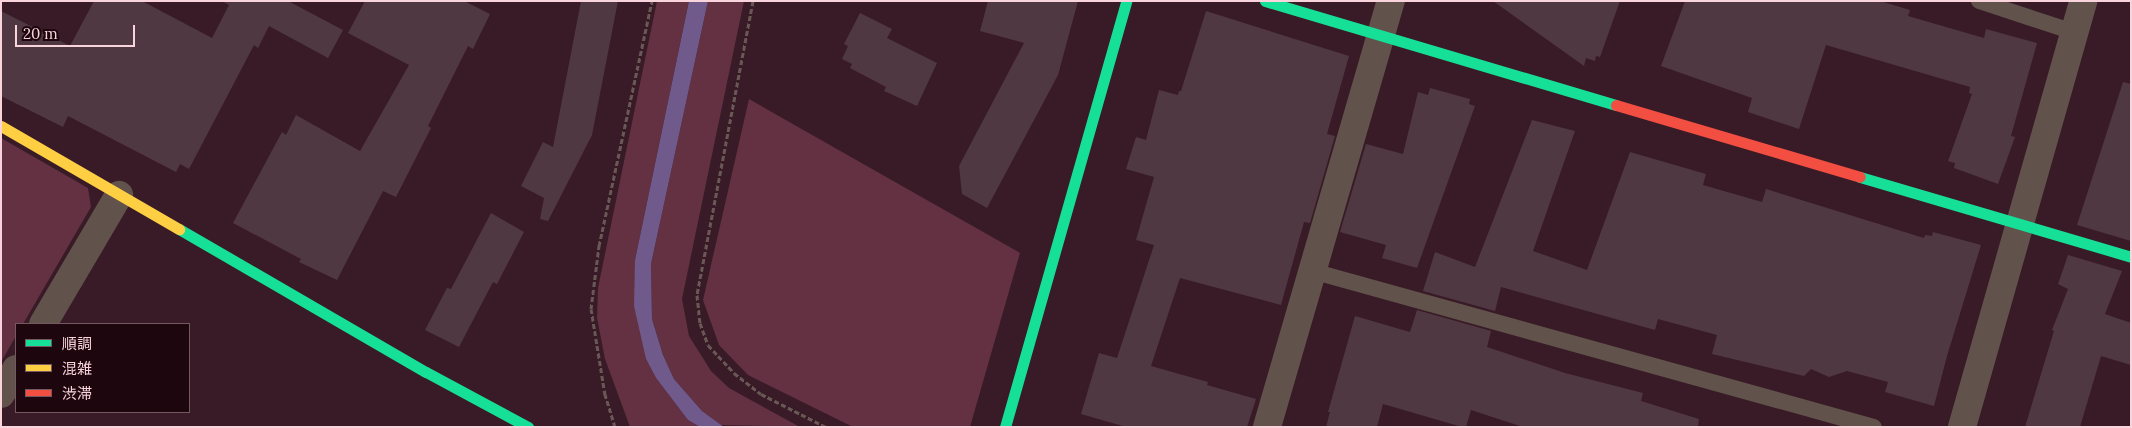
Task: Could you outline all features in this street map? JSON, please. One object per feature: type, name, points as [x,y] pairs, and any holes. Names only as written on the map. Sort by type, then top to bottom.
[{"type":"street","points":[[1005,427],[1126,1]]},
{"type":"street","points":[[1265,1],[2020,223],[2131,258]]},
{"type":"street","points":[[1267,427],[1391,1]]},
{"type":"street","points":[[1962,427],[2082,1]]},
{"type":"street","points":[[1,126],[418,368],[528,427]]},
{"type":"street","points":[[44,323],[119,195]]},
{"type":"street","points":[[1,394],[15,371]]},
{"type":"lane","points":[[1979,1],[2074,32]]},
{"type":"lane","points":[[1312,271],[1874,427]]},
{"type":"path","points":[[615,427],[605,395],[591,309],[599,246],[652,1]]},
{"type":"path","points":[[753,1],[697,295],[700,323],[708,345],[734,373],[761,394],[826,427]]},
{"type":"shaded area","points":[[657,1],[689,1],[635,260],[646,359],[656,378],[688,420],[700,427],[630,427],[605,359],[597,318],[598,288]]},
{"type":"shaded area","points":[[689,1],[708,1],[651,264],[652,319],[663,355],[674,379],[702,411],[724,427],[700,427],[688,420],[656,378],[646,359],[634,306],[635,260]]},
{"type":"shaded area","points":[[708,1],[744,1],[682,299],[689,336],[711,371],[729,388],[800,427],[721,425],[702,411],[674,379],[663,355],[652,319],[651,264]]},
{"type":"shaded area","points":[[749,99],[1020,253],[970,427],[853,427],[748,375],[719,345],[703,300]]},
{"type":"shaded area","points":[[1,138],[88,188],[91,207],[24,323],[15,323],[15,338],[1,362]]},
{"type":"building","points":[[94,1],[142,1],[212,38],[229,5],[222,1],[288,1],[343,30],[328,58],[269,26],[258,48],[254,45],[189,169],[180,164],[176,172],[68,116],[63,127],[1,96],[1,11],[70,46]]},
{"type":"building","points":[[365,1],[464,1],[490,14],[473,49],[468,46],[428,126],[431,128],[396,197],[383,191],[337,280],[299,262],[301,259],[233,223],[282,132],[286,135],[296,115],[360,151],[409,65],[348,33]]},
{"type":"building","points":[[581,1],[618,1],[592,135],[548,221],[540,219],[544,198],[521,186],[543,142],[553,147]]},
{"type":"building","points":[[988,1],[1078,1],[1058,75],[987,208],[962,194],[959,166],[1024,43],[980,31]]},
{"type":"building","points":[[1493,1],[1620,1],[1600,57],[1596,56],[1595,61],[1586,58],[1584,66]]},
{"type":"building","points":[[1685,1],[1880,1],[1910,10],[1908,16],[1984,38],[1986,29],[2037,43],[2011,136],[2015,137],[1998,184],[1954,168],[1955,163],[1948,161],[1972,94],[1969,93],[1970,87],[1826,45],[1799,129],[1748,112],[1752,98],[1661,66]]},
{"type":"building","points":[[1206,11],[1349,56],[1327,134],[1335,136],[1310,223],[1304,222],[1281,305],[1180,278],[1151,366],[1208,382],[1207,385],[1256,399],[1247,427],[1126,427],[1081,414],[1099,353],[1117,358],[1154,245],[1136,240],[1154,177],[1126,169],[1136,137],[1146,140],[1159,90],[1178,95],[1179,91],[1181,91]]},
{"type":"building","points":[[860,13],[892,29],[887,38],[937,63],[917,106],[884,91],[886,87],[850,68],[852,64],[842,59],[848,46],[844,44]]},
{"type":"building","points":[[2123,82],[2131,84],[2131,241],[2077,225]]},
{"type":"building","points":[[1430,88],[1470,99],[1469,104],[1475,106],[1417,268],[1382,258],[1386,245],[1340,232],[1366,144],[1403,154],[1418,92],[1428,95]]},
{"type":"building","points":[[1532,120],[1575,131],[1533,251],[1587,270],[1630,152],[1706,174],[1703,185],[1762,202],[1766,189],[1924,238],[1925,235],[1932,236],[1933,232],[1981,245],[1947,356],[1934,406],[1885,392],[1888,382],[1847,371],[1829,377],[1811,369],[1804,376],[1712,354],[1717,335],[1658,319],[1655,330],[1501,287],[1495,311],[1423,291],[1435,252],[1475,267]]},
{"type":"building","points":[[491,213],[524,232],[497,284],[493,282],[459,347],[425,330],[447,288],[451,289]]},
{"type":"building","points":[[2068,255],[2122,271],[2105,314],[2131,323],[2131,365],[2101,356],[2080,427],[2025,427],[2054,331],[2052,330],[2068,289],[2058,284]]},
{"type":"building","points":[[1417,310],[1491,331],[1487,347],[1565,373],[1643,393],[1641,401],[1699,419],[1698,427],[1523,427],[1471,410],[1466,427],[1462,427],[1383,404],[1377,427],[1326,427],[1330,412],[1328,412],[1355,316],[1410,332]]},
{"type":"traffic: fast","points":[[1005,427],[1126,1]]},
{"type":"traffic: fast","points":[[1265,1],[1616,105]]},
{"type":"traffic: fast","points":[[1860,177],[2131,257]]},
{"type":"traffic: fast","points":[[179,229],[426,372],[528,427]]},
{"type":"traffic: slow","points":[[1,126],[179,229]]},
{"type":"traffic: jam","points":[[1616,105],[1860,177]]}]
